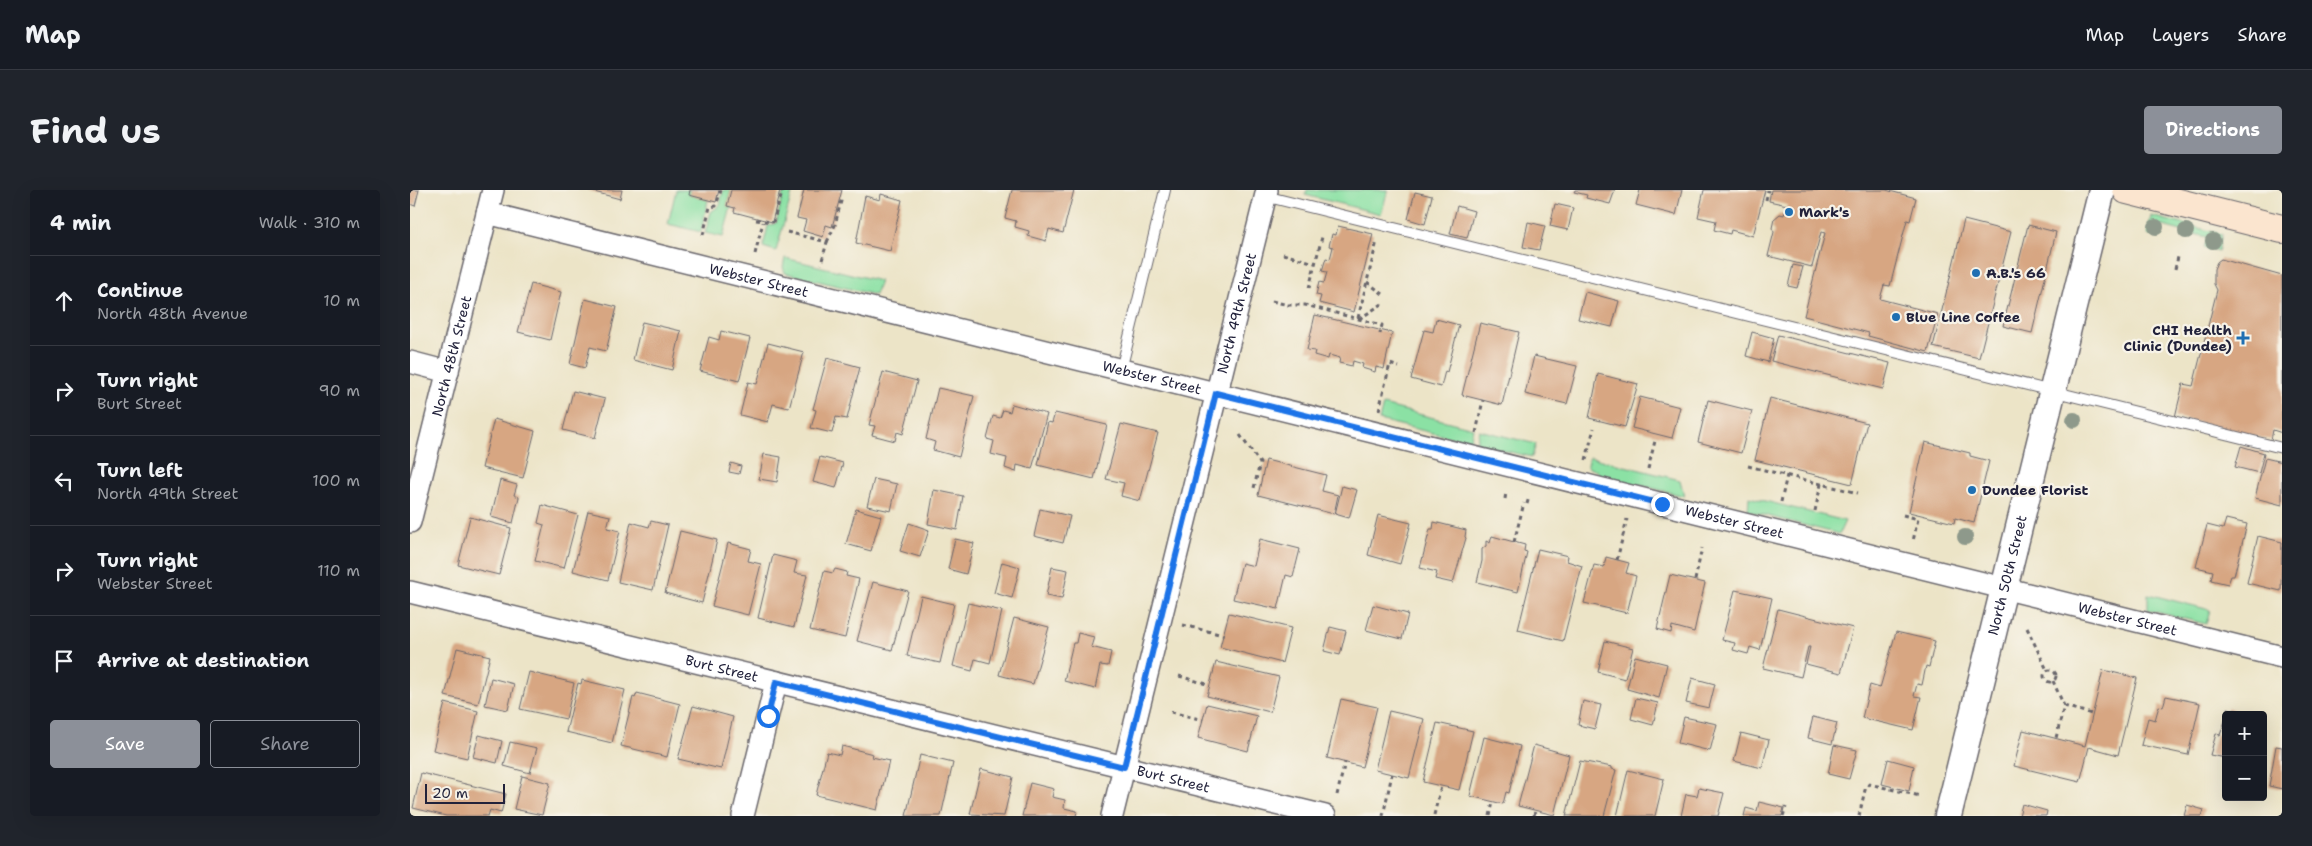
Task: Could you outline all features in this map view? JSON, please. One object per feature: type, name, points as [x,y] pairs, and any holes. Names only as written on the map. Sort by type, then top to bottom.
[{"type":"main road","points":[[2127,190],[2282,228]]},
{"type":"street","name":"North 48th Street","points":[[410,522],[493,190]]},
{"type":"street","name":"North 50th Street","points":[[1948,816],[2102,190]]},
{"type":"street","name":"North 49th Street","points":[[1112,816],[1266,193]]},
{"type":"street","name":"Webster Street","points":[[488,213],[2282,657]]},
{"type":"street","points":[[410,362],[448,372]]},
{"type":"street","name":"Burt Street","points":[[410,592],[1124,767],[1326,811]]},
{"type":"street","points":[[743,816],[776,682]]},
{"type":"lane","points":[[1121,370],[1165,190]]},
{"type":"lane","points":[[1266,193],[2051,393],[2282,448]]},
{"type":"path","points":[[703,235],[710,207],[716,206],[721,190]]},
{"type":"path","points":[[756,220],[773,222],[783,190]]},
{"type":"path","points":[[1766,200],[1768,190]]},
{"type":"path","points":[[821,264],[827,242],[835,225],[842,197]]},
{"type":"path","points":[[754,256],[763,222]]},
{"type":"path","points":[[787,232],[827,242]]},
{"type":"path","points":[[1358,318],[1379,236]]},
{"type":"path","points":[[1309,288],[1322,237]]},
{"type":"path","points":[[1284,254],[1315,263]]},
{"type":"path","points":[[2175,270],[2178,257]]},
{"type":"path","points":[[1367,282],[1383,294]]},
{"type":"path","points":[[1272,301],[1288,305],[1305,305],[1382,325],[1380,334]]},
{"type":"path","points":[[1358,318],[1382,304]]},
{"type":"path","points":[[1382,400],[1390,364],[1399,367]]},
{"type":"path","points":[[1479,419],[1483,400]]},
{"type":"path","points":[[1586,462],[1594,428]]},
{"type":"path","points":[[1240,435],[1260,463],[1254,488]]},
{"type":"path","points":[[1648,469],[1655,441]]},
{"type":"path","points":[[1748,466],[1858,493]]},
{"type":"path","points":[[1781,502],[1787,475]]},
{"type":"path","points":[[1815,511],[1821,484]]},
{"type":"path","points":[[1505,499],[1506,492]]},
{"type":"path","points":[[1514,542],[1529,497]]},
{"type":"path","points":[[1618,560],[1628,512]]},
{"type":"path","points":[[1903,515],[1918,519],[1915,532]]},
{"type":"path","points":[[1695,580],[1702,548]]},
{"type":"path","points":[[1182,625],[1223,635]]},
{"type":"path","points":[[2027,628],[2047,670],[2044,678],[2047,682],[2053,681],[2057,677],[2056,673],[2052,670],[2047,670]]},
{"type":"path","points":[[1179,676],[1210,685]]},
{"type":"path","points":[[2053,681],[2064,706],[2056,738]]},
{"type":"path","points":[[2064,706],[2092,714]]},
{"type":"path","points":[[1171,712],[1203,720]]},
{"type":"path","points":[[1326,811],[1345,762]]},
{"type":"path","points":[[1383,816],[1392,774]]},
{"type":"path","points":[[1859,816],[1865,790],[1870,784],[1920,796]]},
{"type":"path","points":[[1434,815],[1441,786]]},
{"type":"path","points":[[1490,816],[1493,802]]},
{"type":"path","points":[[1784,816],[1786,807]]},
{"type":"path","points":[[1534,816],[1536,810]]},
{"type":"green space","points":[[676,190],[690,190],[689,195],[708,200],[701,232],[668,224]]},
{"type":"green space","points":[[723,190],[731,190],[727,206],[731,207],[723,237],[705,233],[711,212],[720,205]]},
{"type":"green space","points":[[784,190],[793,190],[776,251],[763,247],[768,226],[776,223]]},
{"type":"green space","points":[[1307,190],[1388,190],[1381,214],[1305,195]]},
{"type":"green space","points":[[2151,216],[2222,234],[2218,252],[2204,248],[2207,237],[2190,233],[2185,236],[2181,231],[2163,226],[2160,237],[2147,234]]},
{"type":"green space","points":[[785,258],[880,281],[875,295],[785,273],[783,267]]},
{"type":"green space","points":[[1383,405],[1473,428],[1470,442],[1379,420]]},
{"type":"green space","points":[[1479,430],[1536,444],[1532,457],[1476,444]]},
{"type":"green space","points":[[1589,457],[1680,480],[1684,496],[1599,475],[1597,471],[1587,467]]},
{"type":"green space","points":[[1749,497],[1845,521],[1839,534],[1748,511]]},
{"type":"green space","points":[[2148,594],[2210,610],[2206,624],[2148,610]]},
{"type":"building","points":[[410,190],[419,190],[415,206],[410,204]]},
{"type":"building","points":[[587,190],[622,190],[620,199]]},
{"type":"building","points":[[690,190],[719,190],[716,202],[689,195]]},
{"type":"building","points":[[731,190],[780,190],[772,222],[734,212],[735,208],[727,206]]},
{"type":"building","points":[[804,190],[842,190],[832,227],[826,225],[823,237],[803,231],[806,220],[797,218]]},
{"type":"building","points":[[1012,190],[1074,190],[1063,233],[1049,229],[1046,241],[1028,236],[1029,231],[1015,227],[1016,221],[1005,218]]},
{"type":"building","points":[[1575,190],[1615,190],[1610,204],[1586,198],[1587,195],[1574,192]]},
{"type":"building","points":[[1640,190],[1682,190],[1676,215],[1636,205]]},
{"type":"building","points":[[1704,190],[1765,190],[1753,236],[1731,230],[1730,234],[1714,230],[1716,221],[1698,217]]},
{"type":"building","points":[[1771,190],[1886,190],[1916,198],[1910,221],[1907,220],[1890,286],[1884,285],[1880,299],[1938,314],[1928,352],[1868,336],[1869,333],[1804,316],[1825,233],[1821,232],[1812,267],[1768,256],[1774,232],[1772,228],[1774,219],[1780,214],[1784,215],[1787,205],[1769,201]]},
{"type":"building","points":[[1415,192],[1432,196],[1425,224],[1408,219]]},
{"type":"building","points":[[881,194],[902,200],[890,251],[856,243],[865,196],[880,200]]},
{"type":"building","points":[[1555,204],[1573,208],[1568,230],[1550,226]]},
{"type":"building","points":[[1457,206],[1474,211],[1467,238],[1450,234]]},
{"type":"building","name":"A.B.'s 66","points":[[1964,220],[2011,232],[1979,358],[1933,347]]},
{"type":"building","points":[[1528,222],[1545,226],[1539,250],[1523,247]]},
{"type":"building","points":[[2028,225],[2056,232],[2032,333],[2003,326]]},
{"type":"building","points":[[1338,226],[1373,234],[1354,312],[1319,303],[1321,296],[1316,295],[1319,282],[1324,283],[1327,272],[1322,271],[1326,258],[1330,259],[1333,247],[1329,246],[1332,234],[1336,235]]},
{"type":"building","name":"CHI Health Clinic (Dundee)","points":[[2221,259],[2282,276],[2282,433],[2273,430],[2271,440],[2175,417],[2183,384],[2193,386],[2217,290],[2214,284],[2214,269],[2217,262]]},
{"type":"building","points":[[1793,265],[1803,267],[1797,288],[1788,286]]},
{"type":"building","points":[[531,284],[561,292],[550,340],[518,332]]},
{"type":"building","points":[[1585,292],[1619,301],[1612,327],[1578,319]]},
{"type":"building","points":[[585,299],[617,307],[606,351],[590,347],[585,368],[570,364]]},
{"type":"building","points":[[1315,315],[1392,333],[1384,369],[1376,367],[1375,372],[1362,368],[1363,364],[1353,361],[1352,366],[1339,363],[1340,358],[1329,355],[1328,359],[1314,355],[1315,351],[1307,350]]},
{"type":"building","points":[[1436,319],[1459,325],[1447,372],[1445,371],[1441,387],[1411,379],[1424,330],[1433,332]]},
{"type":"building","points":[[642,322],[681,331],[672,370],[633,360]]},
{"type":"building","points":[[1480,323],[1519,332],[1502,405],[1462,395]]},
{"type":"building","points":[[721,331],[750,338],[739,381],[700,371],[709,337],[719,340]]},
{"type":"building","points":[[1752,332],[1774,338],[1768,362],[1746,356]]},
{"type":"building","points":[[1778,335],[1890,363],[1883,389],[1771,361]]},
{"type":"building","points":[[768,343],[804,352],[789,408],[773,404],[768,422],[740,415],[748,382],[757,384]]},
{"type":"building","points":[[1534,356],[1577,366],[1567,404],[1525,394]]},
{"type":"building","points":[[827,358],[860,367],[847,419],[836,417],[832,433],[811,428],[816,410],[813,409]]},
{"type":"building","points":[[883,372],[917,381],[903,434],[897,432],[895,441],[872,435],[875,426],[869,425]]},
{"type":"building","points":[[1598,374],[1638,384],[1625,427],[1589,418]]},
{"type":"building","points":[[938,388],[974,396],[959,457],[933,450],[935,442],[926,439]]},
{"type":"building","points":[[573,391],[605,399],[595,438],[563,430]]},
{"type":"building","points":[[1640,397],[1680,407],[1672,438],[1632,428]]},
{"type":"building","points":[[1770,398],[1867,423],[1852,484],[1755,460]]},
{"type":"building","points":[[1708,400],[1752,411],[1741,453],[1698,442]]},
{"type":"building","points":[[1012,404],[1047,414],[1032,469],[1017,465],[1016,472],[1005,468],[1007,458],[991,454],[994,441],[987,439],[993,416],[1000,418],[1003,410],[1010,412]]},
{"type":"building","points":[[1055,413],[1107,425],[1094,479],[1038,465],[1048,422],[1052,423]]},
{"type":"building","points":[[494,419],[535,431],[523,478],[482,468]]},
{"type":"building","points":[[1121,424],[1158,433],[1140,501],[1121,496],[1124,483],[1106,479]]},
{"type":"building","points":[[1925,442],[1970,453],[1970,456],[1989,461],[1974,523],[1955,518],[1954,523],[1909,512]]},
{"type":"building","points":[[2241,446],[2264,453],[2259,473],[2235,467]]},
{"type":"building","points":[[764,454],[781,457],[777,482],[759,479]]},
{"type":"building","points":[[820,457],[843,463],[836,488],[813,482]]},
{"type":"building","points":[[2265,458],[2282,462],[2282,505],[2255,498]]},
{"type":"building","points":[[1266,460],[1326,475],[1322,491],[1338,495],[1334,514],[1258,495]]},
{"type":"building","points":[[731,463],[741,466],[739,474],[729,472]]},
{"type":"building","points":[[874,479],[897,484],[891,511],[867,506]]},
{"type":"building","points":[[500,480],[517,485],[514,495],[519,497],[513,523],[491,517]]},
{"type":"building","points":[[1342,486],[1357,490],[1349,518],[1335,514]]},
{"type":"building","points":[[934,490],[963,496],[957,530],[928,524]]},
{"type":"building","points":[[542,505],[578,515],[564,568],[535,561],[544,525],[538,523]]},
{"type":"building","points":[[856,509],[881,516],[871,551],[846,544]]},
{"type":"building","points":[[1040,509],[1070,516],[1063,543],[1034,536]]},
{"type":"building","points":[[588,511],[610,516],[607,528],[620,531],[608,580],[573,571]]},
{"type":"building","points":[[1378,515],[1411,523],[1400,564],[1368,555]]},
{"type":"building","points":[[470,517],[511,528],[499,575],[458,565]]},
{"type":"building","points":[[2226,519],[2247,524],[2234,576],[2231,576],[2228,584],[2211,580],[2213,571],[2196,567],[2207,525],[2223,529]]},
{"type":"building","points":[[651,521],[668,525],[653,590],[618,582],[631,522],[649,527]]},
{"type":"building","points":[[1434,522],[1466,530],[1466,538],[1453,583],[1435,579],[1437,572],[1420,568],[1430,529],[1433,529]]},
{"type":"building","points":[[909,523],[929,530],[920,557],[900,551]]},
{"type":"building","points":[[680,531],[717,540],[702,603],[665,593]]},
{"type":"building","points":[[1492,536],[1525,545],[1524,551],[1527,552],[1518,592],[1477,582],[1482,561],[1482,549],[1486,546],[1486,541],[1490,543]]},
{"type":"building","points":[[2258,536],[2282,542],[2281,591],[2247,583]]},
{"type":"building","points":[[955,539],[974,543],[966,574],[948,569]]},
{"type":"building","points":[[1260,539],[1300,549],[1293,577],[1286,575],[1278,609],[1233,599],[1242,563],[1254,566]]},
{"type":"building","points":[[728,543],[751,549],[748,561],[761,564],[748,615],[712,606]]},
{"type":"building","points":[[1538,549],[1568,556],[1567,561],[1582,566],[1563,641],[1518,630]]},
{"type":"building","points":[[773,555],[797,561],[794,573],[807,575],[794,627],[758,618]]},
{"type":"building","points":[[1606,557],[1629,563],[1626,573],[1636,576],[1627,613],[1584,603],[1594,565],[1604,567]]},
{"type":"building","points":[[1002,562],[1020,567],[1012,598],[994,593]]},
{"type":"building","points":[[1052,567],[1068,570],[1062,599],[1046,596]]},
{"type":"building","points":[[835,569],[847,572],[846,576],[859,579],[845,638],[810,630],[824,571],[833,573]]},
{"type":"building","points":[[1670,575],[1705,583],[1694,632],[1672,626],[1671,633],[1657,629]]},
{"type":"building","points":[[873,582],[908,591],[892,650],[857,641]]},
{"type":"building","points":[[1735,590],[1772,598],[1760,650],[1750,647],[1748,654],[1733,650],[1735,643],[1722,640]]},
{"type":"building","points":[[921,596],[954,604],[940,663],[907,656]]},
{"type":"building","points":[[968,603],[1002,611],[990,663],[975,659],[972,671],[953,666]]},
{"type":"building","points":[[1373,605],[1408,614],[1402,639],[1366,630]]},
{"type":"building","points":[[1778,609],[1853,628],[1841,673],[1806,664],[1810,647],[1808,647],[1801,677],[1763,668]]},
{"type":"building","points":[[1229,613],[1291,628],[1282,663],[1220,647]]},
{"type":"building","points":[[1014,618],[1049,627],[1033,684],[999,675]]},
{"type":"building","points":[[1330,627],[1346,631],[1340,655],[1324,651]]},
{"type":"building","points":[[1896,632],[1935,641],[1929,667],[1926,666],[1922,685],[1917,684],[1914,696],[1921,697],[1913,730],[1862,718],[1870,685],[1880,688]]},
{"type":"building","points":[[1078,633],[1094,637],[1091,647],[1111,652],[1108,666],[1100,665],[1095,689],[1064,681],[1073,643],[1076,643]]},
{"type":"building","points":[[1605,641],[1633,648],[1625,679],[1598,672]]},
{"type":"building","points":[[457,648],[490,656],[478,704],[445,696]]},
{"type":"building","points":[[1635,656],[1667,664],[1659,698],[1627,689]]},
{"type":"building","points":[[1216,662],[1279,677],[1270,712],[1207,696]]},
{"type":"building","points":[[2103,670],[2137,678],[2118,755],[2089,747],[2080,782],[2014,766],[2023,730],[2085,746]]},
{"type":"building","points":[[529,672],[574,683],[566,719],[520,709]]},
{"type":"building","points":[[491,678],[514,684],[508,710],[485,705]]},
{"type":"building","points":[[1692,678],[1715,684],[1709,708],[1686,703]]},
{"type":"building","points":[[582,680],[625,690],[612,743],[566,732],[578,683],[581,684]]},
{"type":"building","points":[[637,693],[680,704],[667,757],[621,746],[633,697],[635,698]]},
{"type":"building","points":[[2166,696],[2200,703],[2188,755],[2141,745],[2148,718],[2155,720],[2159,706],[2163,707]]},
{"type":"building","points":[[1636,698],[1658,703],[1653,725],[1631,719]]},
{"type":"building","points":[[1341,699],[1377,707],[1362,767],[1327,758]]},
{"type":"building","points":[[1583,701],[1601,705],[1595,729],[1578,725]]},
{"type":"building","points":[[445,703],[478,711],[467,758],[433,750]]},
{"type":"building","points":[[1207,704],[1257,716],[1248,751],[1198,738]]},
{"type":"building","points":[[693,706],[733,717],[721,769],[678,759]]},
{"type":"building","points":[[2228,708],[2240,711],[2227,711]]},
{"type":"building","points":[[1389,711],[1424,719],[1409,778],[1375,770]]},
{"type":"building","points":[[1684,717],[1717,724],[1710,751],[1678,743]]},
{"type":"building","points":[[1813,717],[1837,723],[1832,744],[1808,738]]},
{"type":"building","points":[[1437,723],[1473,731],[1459,790],[1423,782]]},
{"type":"building","points":[[2222,729],[2222,757],[2210,755],[2216,734],[2220,735]]},
{"type":"building","points":[[1741,733],[1769,740],[1762,768],[1734,761]]},
{"type":"building","points":[[479,735],[502,741],[497,763],[473,757]]},
{"type":"building","points":[[1484,737],[1520,746],[1509,793],[1506,792],[1503,804],[1470,796]]},
{"type":"building","points":[[510,742],[537,748],[530,773],[504,766]]},
{"type":"building","points":[[1534,745],[1569,755],[1554,815],[1518,806]]},
{"type":"building","points":[[1834,745],[1857,750],[1849,779],[1828,774]]},
{"type":"building","points":[[842,746],[873,754],[872,757],[889,761],[877,810],[816,795],[827,752],[840,755]]},
{"type":"building","points":[[2276,746],[2282,747],[2282,789],[2269,786]]},
{"type":"building","points":[[920,755],[953,763],[941,816],[906,816]]},
{"type":"building","points":[[1888,759],[1914,766],[1909,791],[1882,784]]},
{"type":"building","points":[[1580,761],[1612,767],[1612,769],[1616,770],[1604,816],[1566,816]]},
{"type":"building","points":[[981,769],[1013,777],[1004,816],[970,814]]},
{"type":"building","points":[[1628,770],[1664,779],[1655,816],[1617,816]]},
{"type":"building","points":[[421,773],[506,794],[501,813],[490,810],[488,816],[446,816],[413,808]]},
{"type":"building","points":[[522,776],[550,783],[542,815],[514,809]]},
{"type":"building","points":[[1030,783],[1054,789],[1052,797],[1065,800],[1064,808],[1077,811],[1076,816],[1022,816]]},
{"type":"building","points":[[1699,788],[1724,793],[1718,816],[1681,816],[1686,794],[1697,796]]},
{"type":"building","points":[[1759,802],[1784,808],[1782,816],[1744,816],[1746,808],[1757,811]]},
{"type":"building","points":[[2022,804],[2047,811],[2046,816],[2019,816]]},
{"type":"building","points":[[2187,805],[2204,810],[2202,816],[2184,816]]},
{"type":"place","name":"Mark's","points":[[1789,212]]},
{"type":"place","name":"A.B.'s 66","points":[[1976,273]]},
{"type":"place","name":"Blue Line Coffee","points":[[1896,317]]},
{"type":"place","name":"CHI Health Clinic (Dundee)","points":[[2243,338]]},
{"type":"place","name":"Dundee Florist","points":[[1972,490]]},
{"type":"route","points":[[768,716],[776,682],[1124,767],[1216,393],[1662,504]]}]
